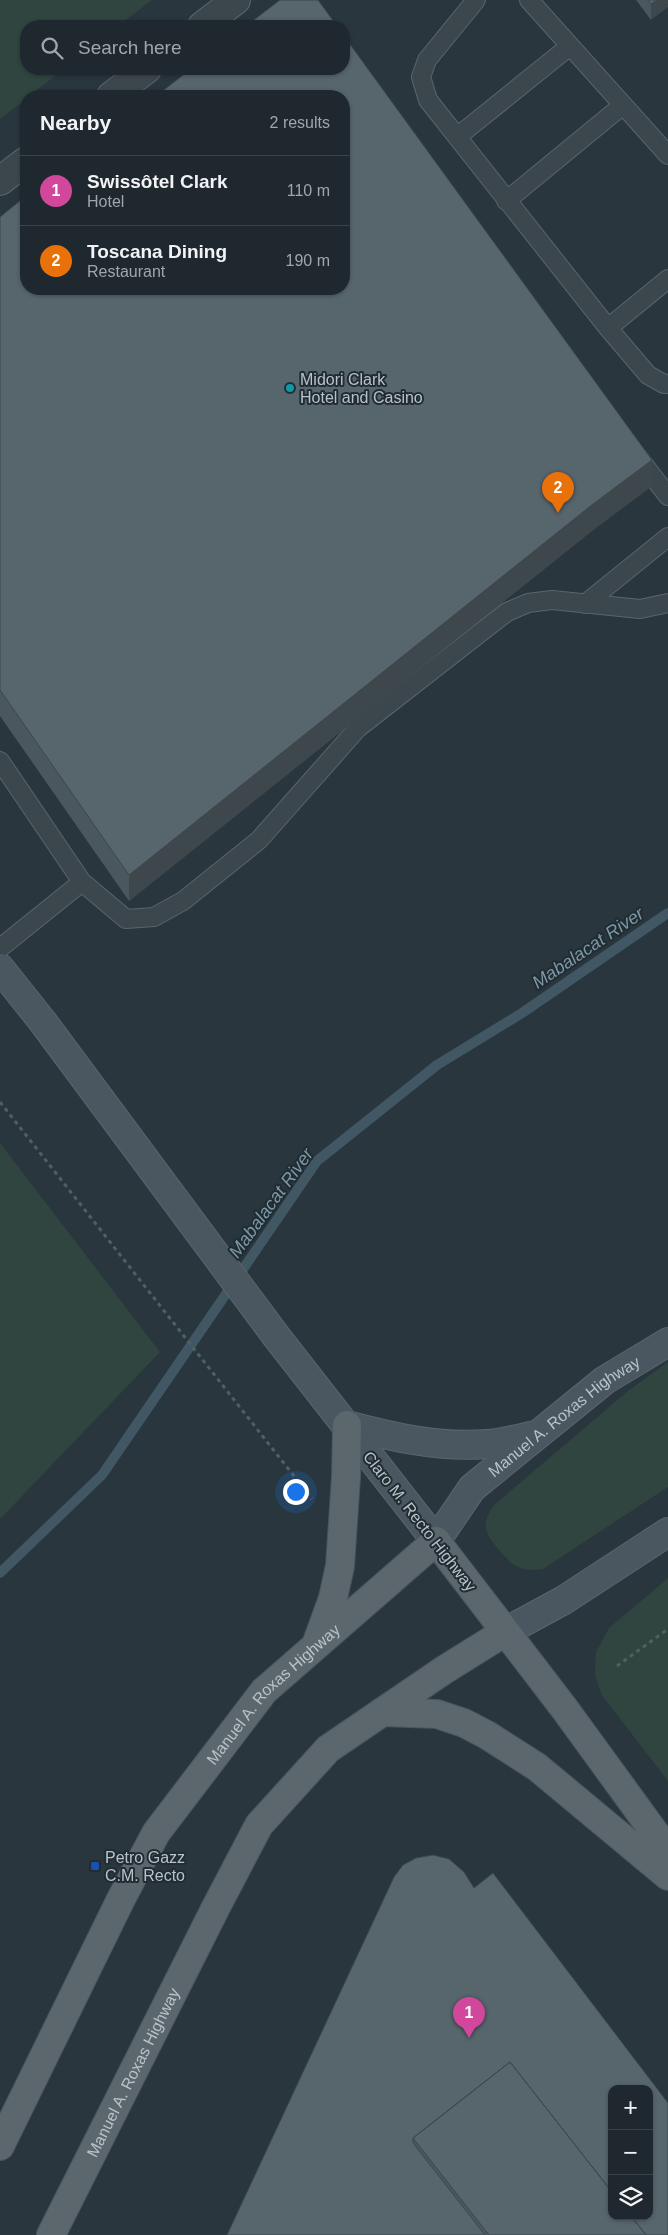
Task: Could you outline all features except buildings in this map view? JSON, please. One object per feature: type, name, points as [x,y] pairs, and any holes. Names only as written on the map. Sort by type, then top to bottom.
[{"type":"main road","name":"Claro M. Recto Highway","points":[[0,968],[104,1104],[276,1336],[347,1425],[564,1708],[668,1851]]},
{"type":"main road","name":"Manuel A. Roxas Highway","points":[[0,2146],[117,1907],[156,1833],[264,1691],[436,1541],[472,1488],[605,1380],[668,1342]]},
{"type":"main road","points":[[315,1646],[333,1598],[340,1566],[343,1539],[347,1425],[382,1435],[434,1443],[487,1444],[538,1435]]},
{"type":"main road","name":"Manuel A. Roxas Highway","points":[[51,2235],[259,1825],[328,1749],[444,1670],[505,1632],[564,1600],[668,1532]]},
{"type":"main road","points":[[382,1712],[437,1714],[464,1723],[495,1739],[537,1767],[668,1876]]},
{"type":"street","points":[[210,20],[236,0]]},
{"type":"street","points":[[122,90],[139,75]]},
{"type":"street","points":[[0,181],[20,166]]},
{"type":"lane","points":[[476,0],[427,60],[421,78],[428,100],[608,328],[648,375],[664,384],[668,384]]},
{"type":"lane","points":[[528,0],[668,156]]},
{"type":"lane","points":[[457,137],[570,46]]},
{"type":"lane","points":[[506,201],[623,105]]},
{"type":"lane","points":[[608,328],[668,279]]},
{"type":"lane","points":[[627,444],[668,496]]},
{"type":"lane","points":[[585,604],[668,536]]},
{"type":"lane","points":[[0,761],[82,882],[126,918],[154,917],[183,901],[259,840],[358,728],[507,612],[528,603],[544,601],[640,609],[668,603]]},
{"type":"lane","points":[[0,948],[82,882]]},
{"type":"path","points":[[0,1102],[343,1539]]},
{"type":"path","points":[[618,1666],[668,1630]]},
{"type":"green space","points":[[0,0],[152,0],[126,20],[20,20],[20,75],[56,75],[37,90],[20,90],[20,104],[0,119]]},
{"type":"green space","points":[[0,1143],[160,1352],[0,1519]]},
{"type":"green space","points":[[668,1362],[668,1487],[543,1569],[528,1570],[513,1564],[499,1550],[487,1533],[487,1518],[494,1505],[628,1391]]},
{"type":"green space","points":[[668,1578],[668,1781],[601,1694],[595,1674],[596,1652],[609,1628]]},
{"type":"waterway","name":"Mabalacat River","points":[[0,1573],[102,1475],[317,1161],[437,1065],[522,1013],[668,913]]},
{"type":"place","name":"Midori Clark Hotel and Casino","points":[[290,388]]},
{"type":"place","name":"Toscana Dining","points":[[558,513]]},
{"type":"place","name":"Petro Gazz C.M. Recto","points":[[95,1866]]},
{"type":"place","name":"Swissôtel Clark","points":[[469,2038]]}]
